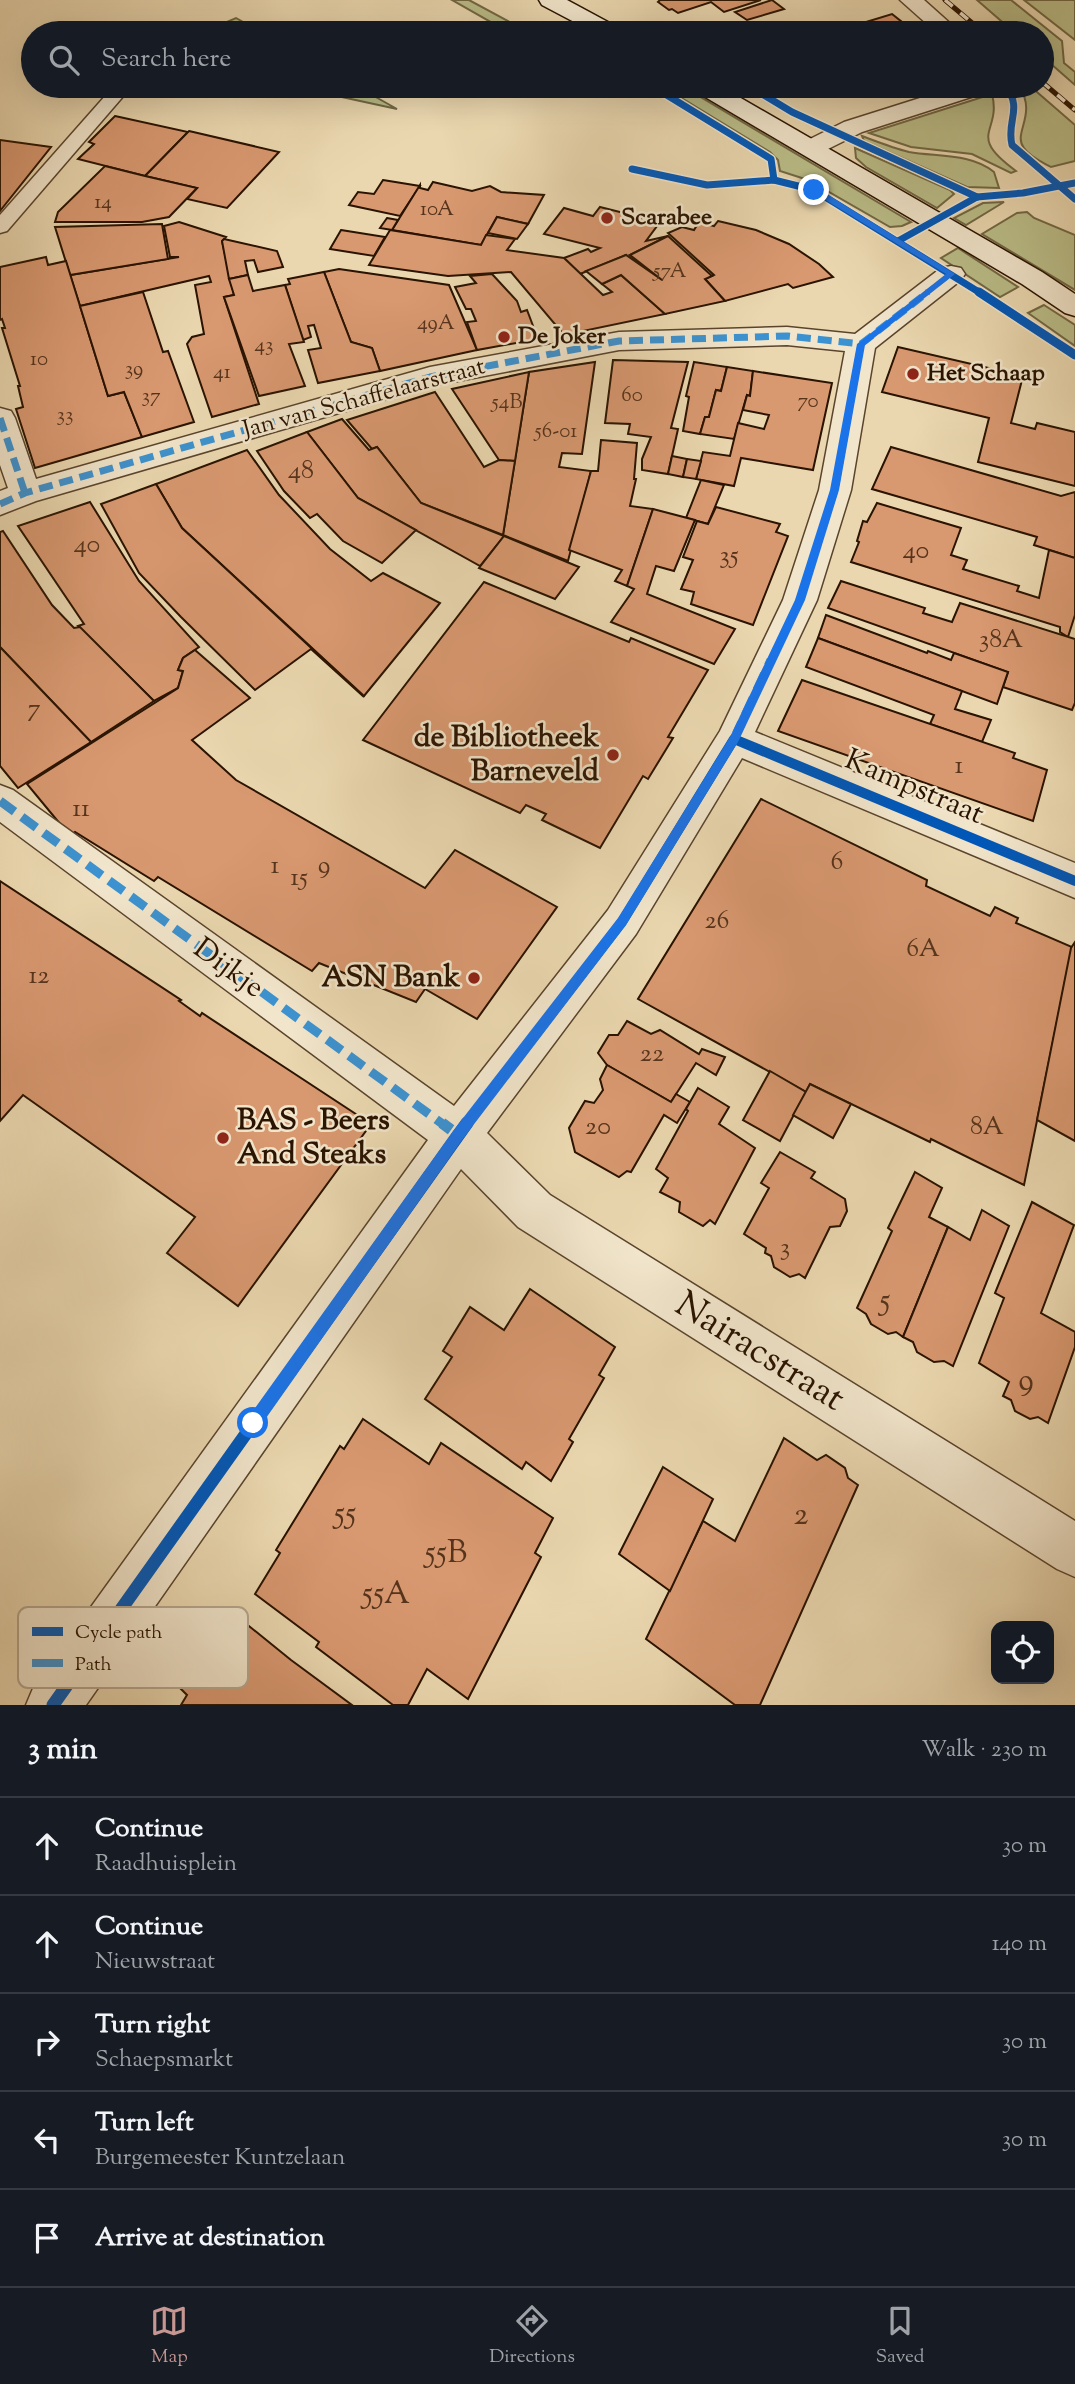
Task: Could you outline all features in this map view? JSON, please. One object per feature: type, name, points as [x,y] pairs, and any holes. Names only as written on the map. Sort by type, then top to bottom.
[{"type":"street","points":[[550,0],[589,21]]},
{"type":"street","points":[[911,0],[936,21]]},
{"type":"street","points":[[724,98],[1032,278],[1075,307]]},
{"type":"street","points":[[811,148],[853,127],[944,98]]},
{"type":"street","points":[[122,1607],[457,1135],[622,922],[734,739],[800,600],[835,490],[861,344],[951,274]]},
{"type":"street","name":"Jan van Schaffelaarstraat","points":[[13,499],[430,377],[619,341],[787,336],[861,344]]},
{"type":"street","points":[[0,418],[13,499]]},
{"type":"street","name":"Kampstraat","points":[[734,739],[1075,881]]},
{"type":"street","name":"Dijkje","points":[[1,804],[457,1135]]},
{"type":"street","name":"Nairacstraat","points":[[457,1135],[534,1211],[1075,1551]]},
{"type":"street","points":[[53,1705],[65,1688]]},
{"type":"lane","points":[[0,228],[113,98]]},
{"type":"green space","points":[[452,0],[469,0],[508,21],[489,21]]},
{"type":"green space","points":[[977,0],[1011,0],[1037,21],[1001,21]]},
{"type":"green space","points":[[1024,0],[1075,0],[1075,40]]},
{"type":"green space","points":[[1054,35],[1062,41],[1064,63],[1075,72],[1075,85],[1054,67]]},
{"type":"green space","points":[[346,98],[377,98],[397,109]]},
{"type":"green space","points":[[682,98],[702,98],[911,222],[890,227],[808,180],[780,171],[778,160],[770,152]]},
{"type":"green space","points":[[979,98],[993,98],[994,107],[989,141],[1001,159],[1016,171],[1011,173],[972,154],[911,147],[869,133]]},
{"type":"green space","points":[[1024,98],[1044,98],[1075,125],[1075,161],[1051,167],[1033,157],[1024,148],[1021,136],[1026,106]]},
{"type":"green space","points":[[862,136],[909,152],[975,162],[994,172],[999,188],[967,187],[864,141]]},
{"type":"green space","points":[[855,148],[954,194],[937,208],[866,167],[856,158]]},
{"type":"green space","points":[[1004,202],[966,225],[954,218],[983,203]]},
{"type":"green space","points":[[1027,212],[1034,218],[1075,235],[1075,290],[982,234],[1017,213]]},
{"type":"green space","points":[[958,248],[1018,287],[1000,297],[941,258]]},
{"type":"green space","points":[[1044,305],[1075,325],[1075,346],[1028,313]]},
{"type":"building","points":[[761,0],[724,12],[711,2],[678,13],[669,10],[658,2]]},
{"type":"building","points":[[772,0],[784,9],[747,20],[735,12]]},
{"type":"building","points":[[892,14],[901,21],[869,21]]},
{"type":"building","points":[[115,116],[188,132],[145,176],[78,159],[94,144],[89,142]]},
{"type":"building","points":[[189,131],[279,152],[227,208],[187,199],[197,188],[145,176]]},
{"type":"building","points":[[0,140],[51,147],[0,211]]},
{"type":"building","points":[[105,166],[197,188],[169,217],[142,222],[55,222],[58,212]]},
{"type":"building","points":[[383,180],[420,186],[400,216],[349,205],[358,192],[374,194]]},
{"type":"building","points":[[433,182],[472,191],[490,186],[501,192],[544,195],[528,224],[497,217],[481,245],[392,230],[420,185],[420,188],[428,190]]},
{"type":"building","points":[[600,207],[660,222],[646,241],[668,236],[630,255],[662,280],[626,255],[580,274],[564,258],[588,249],[591,252],[600,248],[544,234],[564,208],[593,216]]},
{"type":"building","points":[[497,217],[528,224],[517,239],[488,233]]},
{"type":"building","points":[[387,218],[398,220],[392,230],[380,228]]},
{"type":"building","points":[[718,221],[756,230],[789,244],[833,277],[793,288],[788,284],[725,301],[705,279],[714,275],[668,233],[682,227],[694,230],[699,222],[714,226]]},
{"type":"building","points":[[179,222],[226,237],[222,241],[234,295],[224,297],[259,404],[212,417],[187,344],[192,337],[204,334],[195,285],[211,282],[209,276],[80,306],[70,275],[179,257],[170,257],[164,226]]},
{"type":"building","points":[[162,224],[168,259],[70,275],[55,227]]},
{"type":"building","points":[[341,230],[385,237],[374,256],[330,249]]},
{"type":"building","points":[[390,230],[481,245],[486,235],[515,239],[507,250],[564,258],[603,295],[612,292],[602,284],[621,275],[665,314],[564,335],[511,272],[448,276],[369,265]]},
{"type":"building","points":[[668,236],[712,276],[705,279],[725,301],[665,314],[621,275],[602,284],[586,271],[626,255],[662,280],[630,255]]},
{"type":"building","points":[[224,239],[277,251],[283,267],[258,272],[254,260],[245,261],[248,275],[229,279],[222,241]]},
{"type":"building","points":[[46,257],[48,265],[66,261],[108,396],[124,392],[142,437],[35,468],[16,409],[23,407],[20,386],[2,328],[5,328],[2,319],[0,320],[0,267]]},
{"type":"building","points":[[339,269],[449,285],[477,350],[380,371],[372,348],[351,342],[324,272]]},
{"type":"building","points":[[324,272],[351,342],[372,348],[380,371],[318,383],[308,350],[321,348],[314,325],[308,326],[311,337],[303,340],[285,285],[290,284],[288,279]]},
{"type":"building","points":[[492,274],[517,301],[521,312],[527,310],[538,339],[477,350],[467,322],[476,321],[471,309],[466,309],[455,287],[476,283],[470,276]]},
{"type":"building","points":[[248,275],[253,291],[285,285],[304,342],[289,344],[305,386],[259,396],[224,297],[234,295],[229,279]]},
{"type":"building","points":[[143,292],[163,352],[168,351],[194,422],[142,437],[124,392],[108,396],[80,306]]},
{"type":"building","points":[[898,347],[1023,376],[1011,423],[1035,429],[1037,423],[1075,432],[1075,486],[978,462],[989,418],[882,392]]},
{"type":"building","points":[[613,360],[688,362],[671,428],[678,429],[668,474],[642,470],[642,459],[651,437],[628,434],[630,424],[605,423]]},
{"type":"building","points":[[595,362],[582,454],[562,453],[559,467],[591,471],[568,561],[503,535],[529,372]]},
{"type":"building","points":[[694,362],[727,367],[721,391],[716,390],[709,417],[705,417],[700,434],[683,431],[689,397],[686,396]]},
{"type":"building","points":[[727,367],[753,371],[750,396],[747,395],[734,439],[700,434],[705,417],[709,417],[716,390],[721,391]]},
{"type":"building","points":[[753,371],[832,383],[813,470],[741,458],[734,486],[696,479],[703,452],[730,456],[738,423],[764,429],[769,415],[743,410],[747,395],[750,396]]},
{"type":"building","points":[[529,372],[515,461],[499,460],[452,389]]},
{"type":"building","points":[[435,392],[484,467],[499,460],[515,461],[503,535],[421,503],[377,447],[372,449],[347,420]]},
{"type":"building","points":[[342,419],[369,450],[377,447],[421,503],[504,536],[480,566],[358,498],[307,432]]},
{"type":"building","points":[[307,432],[358,498],[416,530],[382,563],[343,541],[317,514],[310,518],[284,491],[257,451]]},
{"type":"building","points":[[601,440],[637,443],[636,479],[630,506],[653,509],[627,586],[615,581],[622,570],[569,550],[591,471],[598,471]]},
{"type":"building","points":[[891,447],[1061,496],[1075,492],[1075,558],[1034,545],[1037,537],[872,489]]},
{"type":"building","points":[[247,450],[279,495],[330,549],[371,581],[383,573],[440,603],[364,696],[182,528],[156,484]]},
{"type":"building","points":[[672,456],[687,459],[683,477],[668,474]]},
{"type":"building","points":[[687,459],[701,461],[696,479],[683,477]]},
{"type":"building","points":[[701,480],[724,485],[708,524],[686,518]]},
{"type":"building","points":[[156,484],[182,528],[364,697],[311,649],[255,690],[181,617],[139,573],[101,504]]},
{"type":"building","points":[[90,502],[139,581],[199,647],[183,658],[178,670],[183,671],[178,688],[154,701],[78,626],[84,624],[18,526]]},
{"type":"building","points":[[877,503],[961,528],[951,555],[967,560],[963,569],[1019,586],[1017,591],[1039,598],[1049,550],[1075,558],[1075,615],[1068,637],[1060,632],[1060,627],[851,562],[863,521],[867,522]]},
{"type":"building","points":[[716,507],[780,524],[776,532],[788,536],[753,625],[691,604],[694,592],[681,589],[693,560],[683,557],[697,521],[708,524]]},
{"type":"building","points":[[653,509],[695,520],[674,571],[656,566],[647,594],[735,629],[714,664],[611,622],[634,589],[627,586]]},
{"type":"building","points":[[3,531],[52,605],[74,628],[80,627],[154,701],[91,742],[0,647],[0,532]]},
{"type":"building","points":[[504,536],[579,567],[555,599],[479,568]]},
{"type":"building","points":[[841,581],[925,608],[923,613],[952,622],[960,603],[1075,639],[1075,703],[1072,710],[1003,687],[1008,672],[828,608]]},
{"type":"building","points":[[484,582],[629,642],[631,638],[708,670],[668,737],[673,738],[648,779],[643,776],[600,848],[542,820],[546,814],[526,805],[520,813],[363,740]]},
{"type":"building","points":[[826,615],[927,653],[928,651],[951,660],[954,653],[1008,672],[997,704],[818,638]]},
{"type":"building","points":[[818,638],[962,691],[955,709],[991,720],[982,742],[930,724],[934,715],[806,667]]},
{"type":"building","points":[[0,647],[91,742],[18,788],[0,766]]},
{"type":"building","points":[[195,650],[250,698],[192,740],[236,780],[425,888],[455,850],[557,907],[477,1019],[425,989],[416,1002],[319,963],[312,971],[158,877],[154,881],[75,832],[70,836],[27,784],[178,688],[183,671],[178,670],[183,658]]},
{"type":"building","points":[[802,680],[1015,753],[1013,758],[1047,770],[1033,821],[778,731]]},
{"type":"building","points":[[761,799],[927,880],[926,886],[990,916],[995,907],[1018,918],[1016,923],[1072,947],[1024,1185],[810,1084],[806,1092],[638,999]]},
{"type":"building","points":[[0,881],[181,1000],[179,1001],[200,1016],[202,1013],[371,1124],[238,1306],[167,1253],[195,1217],[23,1095],[0,1121]]},
{"type":"building","points":[[1075,942],[1075,1141],[1037,1120],[1071,948]]},
{"type":"building","points":[[627,1021],[651,1034],[660,1030],[699,1054],[702,1049],[725,1057],[716,1075],[696,1063],[671,1102],[607,1065],[598,1053],[609,1035],[618,1035]]},
{"type":"building","points":[[607,1065],[671,1102],[676,1094],[690,1102],[677,1123],[664,1115],[631,1172],[627,1171],[619,1177],[575,1152],[569,1128],[585,1101],[594,1103],[603,1090],[600,1079]]},
{"type":"building","points":[[770,1071],[806,1092],[780,1141],[743,1120]]},
{"type":"building","points":[[810,1084],[851,1104],[833,1138],[793,1115]]},
{"type":"building","points":[[698,1088],[729,1107],[719,1124],[755,1148],[715,1224],[710,1220],[703,1226],[679,1212],[680,1202],[660,1192],[668,1178],[656,1169]]},
{"type":"building","points":[[780,1152],[815,1172],[811,1178],[845,1199],[847,1211],[840,1226],[830,1227],[805,1278],[799,1274],[790,1277],[774,1267],[771,1256],[765,1253],[766,1248],[744,1234],[769,1188],[761,1183]]},
{"type":"building","points":[[915,1172],[942,1188],[929,1217],[948,1227],[903,1337],[896,1332],[888,1334],[871,1324],[866,1314],[857,1308],[892,1231],[888,1228]]},
{"type":"building","points":[[1032,1202],[1074,1225],[1041,1313],[1075,1332],[1075,1347],[1048,1423],[1038,1417],[1030,1419],[1015,1411],[1011,1400],[1003,1396],[1009,1382],[979,1363],[1004,1298],[995,1293]]},
{"type":"building","points":[[982,1210],[1009,1226],[953,1366],[944,1361],[934,1362],[917,1352],[913,1342],[903,1337],[948,1227],[970,1240]]},
{"type":"building","points":[[530,1289],[615,1347],[599,1375],[604,1378],[569,1439],[573,1442],[551,1481],[526,1462],[522,1469],[425,1399],[452,1357],[443,1351],[470,1307],[504,1330]]},
{"type":"building","points":[[363,1419],[429,1464],[441,1443],[553,1518],[535,1553],[541,1557],[468,1699],[427,1669],[408,1705],[393,1705],[316,1647],[319,1642],[255,1594],[280,1553],[276,1550],[340,1446],[344,1449]]},
{"type":"building","points":[[784,1438],[817,1460],[826,1455],[845,1468],[848,1478],[858,1485],[760,1705],[735,1705],[646,1639],[703,1521],[735,1541]]},
{"type":"building","points":[[663,1467],[713,1499],[670,1591],[619,1554]]},
{"type":"building","points":[[248,1625],[352,1705],[181,1705],[187,1695],[180,1688],[248,1688]]},
{"type":"railway","points":[[945,0],[970,21]]},
{"type":"railway","points":[[1054,92],[1075,110]]},
{"type":"marked path","points":[[861,344],[951,274]]},
{"type":"marked path","points":[[0,504],[25,493],[430,377],[619,341],[787,336],[861,344]]},
{"type":"marked path","points":[[734,739],[800,600],[835,490],[861,344]]},
{"type":"marked path","points":[[0,418],[25,493]]},
{"type":"marked path","points":[[0,801],[458,1135]]},
{"type":"cycle path","points":[[672,98],[771,159],[774,180]]},
{"type":"cycle path","points":[[769,98],[792,112],[977,197]]},
{"type":"cycle path","points":[[1013,98],[1015,109],[1010,129],[1012,145],[1075,199]]},
{"type":"cycle path","points":[[632,169],[707,185],[774,180],[814,190],[1024,320],[1075,355]]},
{"type":"cycle path","points":[[898,241],[977,197],[1023,193],[1075,183]]},
{"type":"cycle path","points":[[123,1607],[458,1135],[622,922],[734,739],[1075,881]]},
{"type":"cycle path","points":[[53,1705],[65,1688]]},
{"type":"place","name":"Scarabee","points":[[607,218]]},
{"type":"place","name":"De Joker","points":[[504,337]]},
{"type":"place","name":"Het Schaap","points":[[913,374]]},
{"type":"place","name":"de Bibliotheek Barneveld","points":[[613,755]]},
{"type":"place","name":"ASN Bank","points":[[474,978]]},
{"type":"place","name":"BAS - Beers And Steaks","points":[[223,1138]]},
{"type":"route","points":[[253,1423],[457,1135],[622,922],[734,739],[800,600],[835,490],[861,344],[951,274],[814,190]]}]
